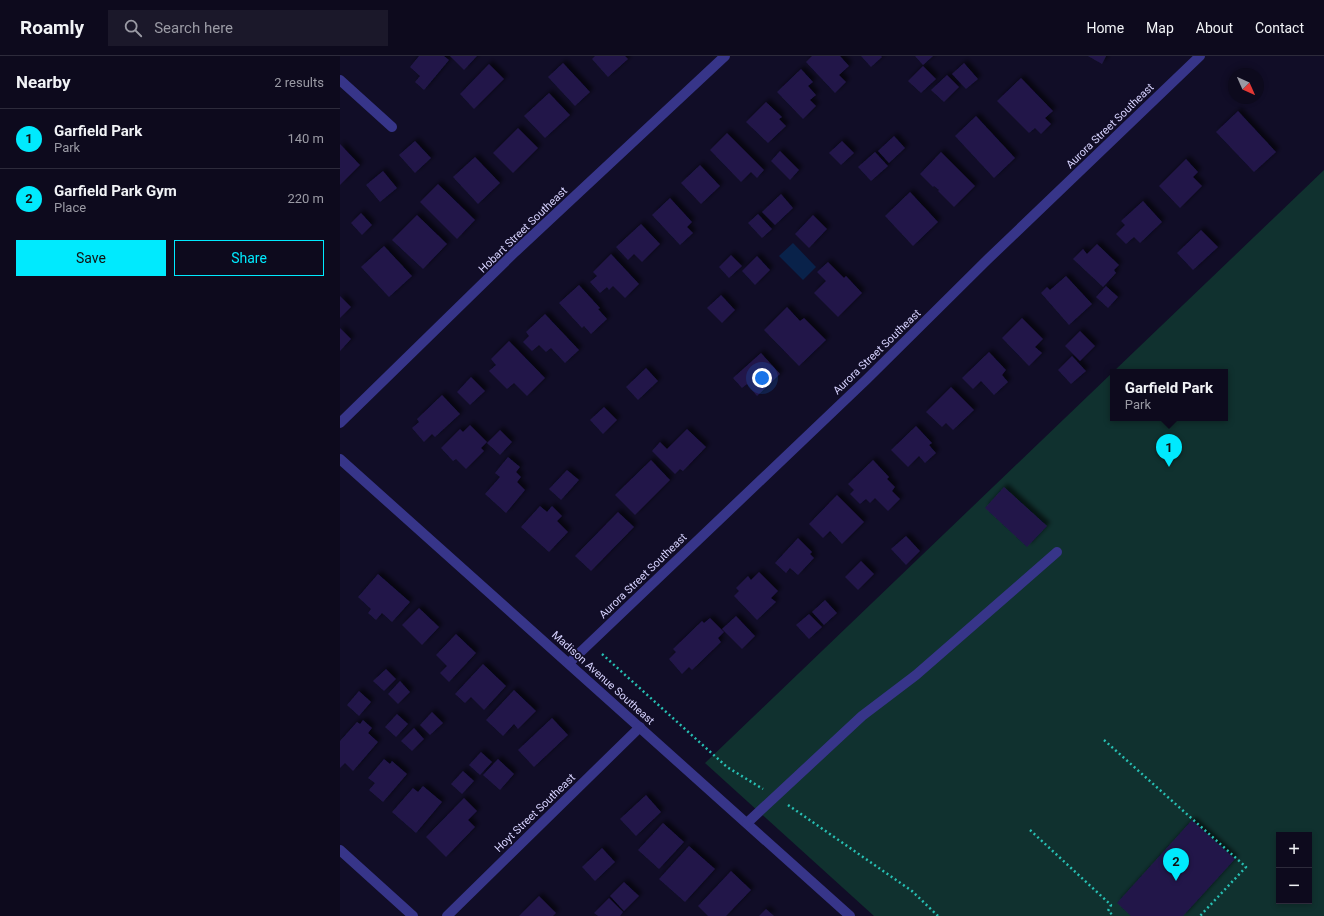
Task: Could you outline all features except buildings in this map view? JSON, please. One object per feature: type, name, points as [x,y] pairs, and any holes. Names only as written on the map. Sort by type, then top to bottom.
[{"type":"street","name":"Hobart Street Southeast","points":[[340,423],[515,252],[725,56]]},
{"type":"street","name":"Aurora Street Southeast","points":[[569,663],[867,379],[987,260],[1200,56]]},
{"type":"street","points":[[340,80],[392,127]]},
{"type":"street","name":"Madison Avenue Southeast","points":[[340,459],[850,916]]},
{"type":"street","points":[[746,823],[862,716],[916,675],[1057,552]]},
{"type":"street","name":"Hoyt Street Southeast","points":[[447,916],[640,728]]},
{"type":"street","points":[[340,850],[413,916]]},
{"type":"path","points":[[1104,740],[1246,867],[1200,916]]},
{"type":"path","points":[[1030,830],[1111,905],[1108,911],[1114,916]]},
{"type":"green space","points":[[1324,170],[1324,916],[874,916],[705,763],[1110,375],[1110,421],[1228,421],[1228,369],[1116,369]]},
{"type":"water","points":[[793,243],[816,267],[803,280],[779,256]]},
{"type":"place","name":"Garfield Park","points":[[1169,467]]},
{"type":"place","name":"Garfield Park Gym","points":[[1176,881]]}]
